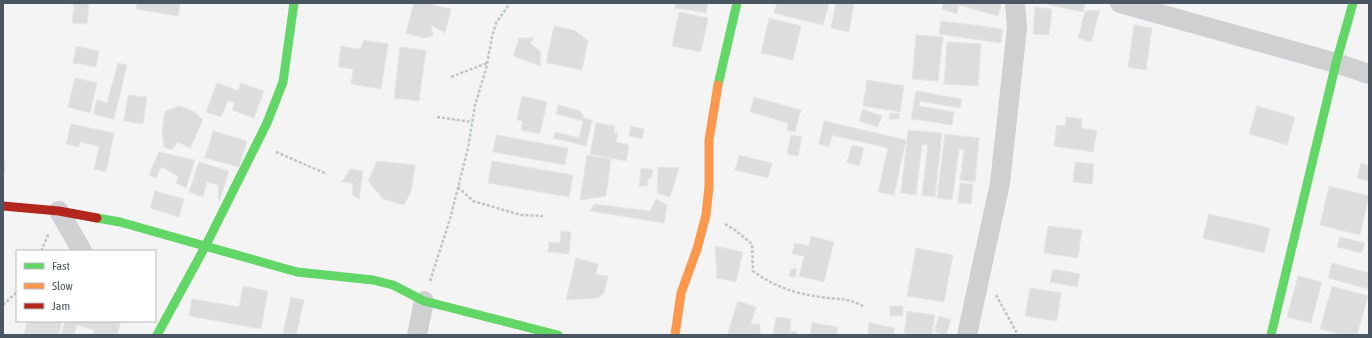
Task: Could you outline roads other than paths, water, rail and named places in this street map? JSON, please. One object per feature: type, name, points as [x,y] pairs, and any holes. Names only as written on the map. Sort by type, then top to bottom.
[{"type":"street","points":[[159,323],[206,247],[256,145],[283,82],[294,3]]},
{"type":"street","points":[[675,335],[681,294],[698,248],[706,215],[709,186],[709,140],[717,89],[737,3]]},
{"type":"street","points":[[967,335],[1000,183],[1016,28],[1015,3]]},
{"type":"street","points":[[1120,3],[1336,63],[1369,74]]},
{"type":"street","points":[[1271,335],[1336,63],[1353,3]]},
{"type":"street","points":[[3,206],[59,211],[120,222],[297,272],[373,280],[392,285],[424,301],[558,335]]},
{"type":"street","points":[[59,211],[81,250]]},
{"type":"street","points":[[417,335],[424,301]]}]
